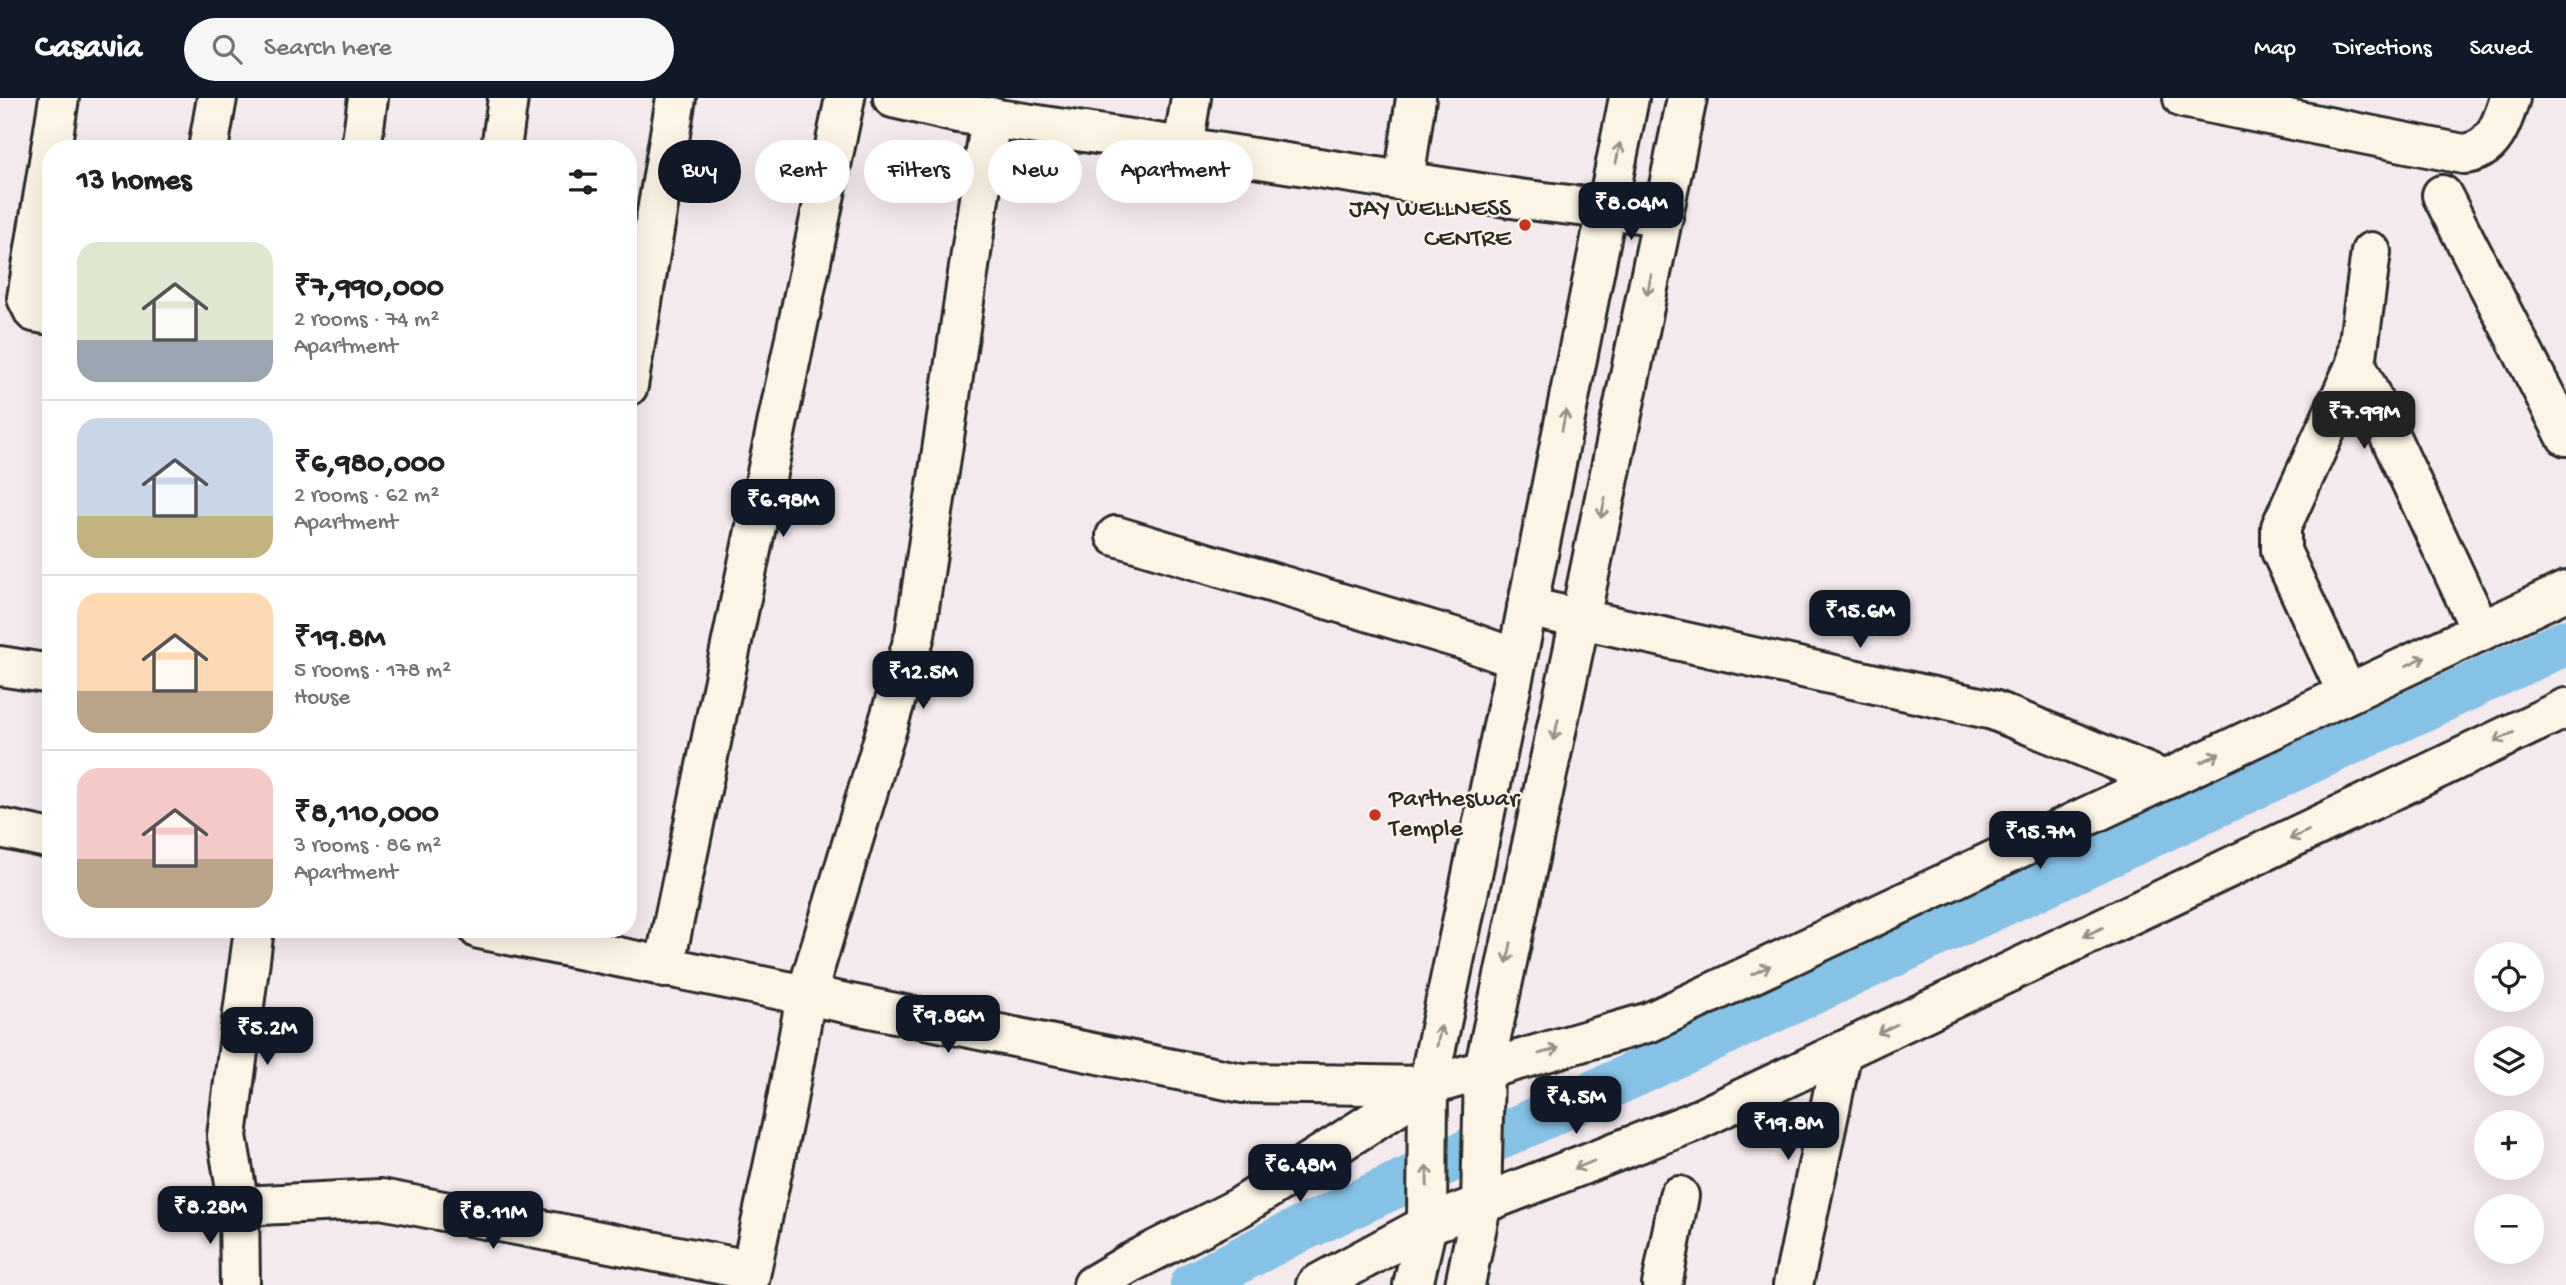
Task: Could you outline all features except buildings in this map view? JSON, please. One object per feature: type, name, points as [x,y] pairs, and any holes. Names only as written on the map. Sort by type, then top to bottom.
[{"type":"street","points":[[52,140],[59,98]]},
{"type":"street","points":[[210,140],[217,98]]},
{"type":"street","points":[[362,140],[368,98]]},
{"type":"street","points":[[502,140],[508,98]]},
{"type":"street","points":[[637,332],[676,98]]},
{"type":"street","points":[[664,968],[845,98]]},
{"type":"street","points":[[893,98],[958,113],[991,117],[1033,111],[1154,140]]},
{"type":"street","points":[[1184,140],[1191,98]]},
{"type":"street","points":[[1404,181],[1416,98]]},
{"type":"street","points":[[1413,1285],[1427,1225],[1428,1086],[1629,98]]},
{"type":"street","points":[[1465,1285],[1481,1206],[1483,1070],[1580,619],[1687,98]]},
{"type":"street","points":[[2202,100],[2463,154],[2474,153],[2495,136],[2510,98]]},
{"type":"street","points":[[239,1206],[381,1199],[749,1278],[785,1111],[806,996],[915,635],[991,117]]},
{"type":"street","points":[[1253,158],[1519,199],[1663,216]]},
{"type":"street","points":[[2442,195],[2566,436]]},
{"type":"street","points":[[42,205],[27,298],[34,312],[42,313]]},
{"type":"street","points":[[2347,693],[2281,551],[2281,527],[2356,364],[2371,252]]},
{"type":"street","points":[[2356,364],[2481,631]]},
{"type":"street","points":[[1116,536],[1464,640],[1517,659]]},
{"type":"street","points":[[1093,1285],[1240,1207],[1428,1086],[1650,1022],[2566,591]]},
{"type":"street","points":[[1527,607],[1993,710],[2165,780]]},
{"type":"street","points":[[0,666],[42,673]]},
{"type":"street","points":[[1316,1285],[1427,1225],[1693,1122],[2566,708]]},
{"type":"street","points":[[0,828],[42,837]]},
{"type":"street","points":[[240,1285],[239,1206],[227,1136],[253,938]]},
{"type":"street","points":[[549,938],[664,968],[1242,1083],[1428,1086]]},
{"type":"street","points":[[1793,1285],[1842,1051]]},
{"type":"street","points":[[1662,1285],[1679,1196]]},
{"type":"waterway","points":[[1193,1285],[1282,1238],[2566,642]]},
{"type":"place","name":"JAY WELLNESS CENTRE","points":[[1525,225]]},
{"type":"place","name":"Partheswar Temple","points":[[1375,815]]}]
